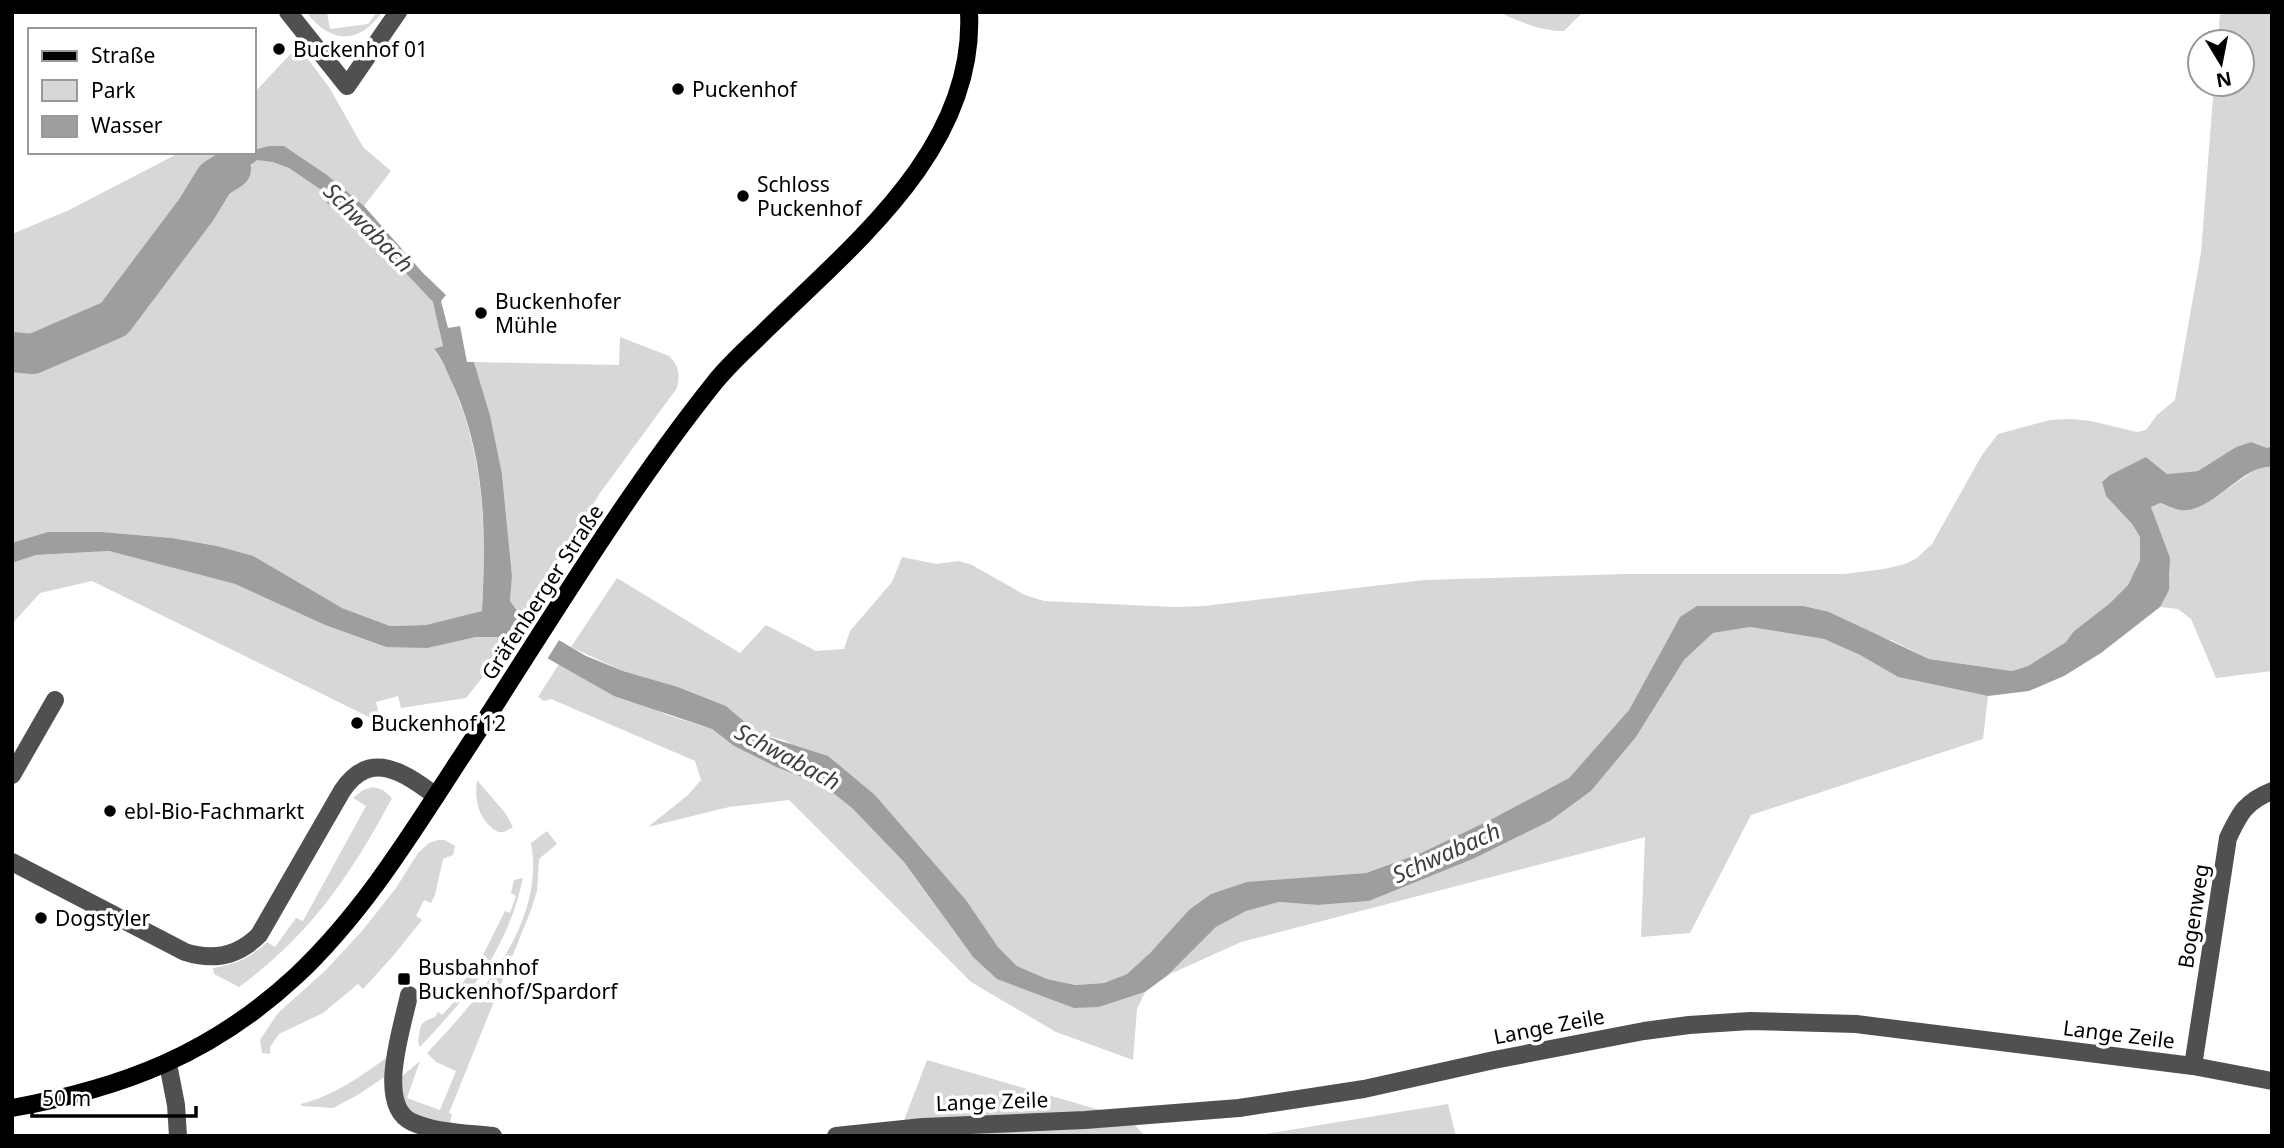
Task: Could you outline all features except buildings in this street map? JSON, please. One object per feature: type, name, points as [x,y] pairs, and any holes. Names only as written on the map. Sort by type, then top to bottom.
[{"type":"main road","name":"Gräfenberger Straße","points":[[12,1108],[108,1087],[168,1064],[251,1014],[299,973],[360,907],[436,796],[658,456],[718,378],[871,228],[922,164],[942,128],[960,84],[968,47],[969,12]]},
{"type":"street","points":[[288,12],[347,86],[398,12]]},
{"type":"street","points":[[12,775],[55,700]]},
{"type":"street","points":[[12,862],[186,952],[220,956],[240,950],[259,935],[342,791],[357,774],[372,768],[395,770],[412,778],[436,796]]},
{"type":"street","name":"Bogenweg","points":[[2193,1066],[2228,838],[2241,812],[2256,798],[2272,791]]},
{"type":"street","points":[[409,995],[393,1077],[394,1100],[398,1110],[408,1120],[433,1129],[493,1136]]},
{"type":"street","name":"Lange Zeile","points":[[836,1136],[923,1127],[1085,1120],[1238,1108],[1352,1091],[1494,1059],[1630,1034],[1689,1025],[1750,1021],[1856,1024],[2193,1066],[2272,1081]]},
{"type":"street","points":[[168,1064],[176,1105],[178,1136]]},
{"type":"green space","points":[[306,12],[327,12],[330,29],[368,24],[377,12],[382,12],[363,31],[344,36],[325,30]]},
{"type":"green space","points":[[1499,12],[1583,12],[1564,31],[1555,31],[1539,28]]},
{"type":"green space","points":[[2220,12],[2272,12],[2272,446],[2267,448],[2251,442],[2236,447],[2198,471],[2167,474],[2146,457],[2110,475],[2102,482],[2106,496],[2132,524],[2140,537],[2140,560],[2128,585],[2110,603],[2073,632],[2066,642],[2028,666],[2012,671],[1929,659],[1891,640],[1680,617],[1629,710],[1569,778],[1421,853],[1366,873],[1292,879],[1151,952],[1127,974],[1104,983],[1074,985],[1047,979],[1017,966],[998,947],[966,900],[875,795],[784,740],[759,734],[726,706],[678,687],[623,671],[571,647],[617,578],[740,653],[766,625],[816,651],[844,649],[850,631],[892,582],[902,557],[936,564],[959,561],[972,565],[1025,595],[1044,601],[1174,607],[1204,606],[1424,580],[1626,574],[1844,574],[1905,564],[1917,558],[1932,544],[1982,455],[1998,434],[2050,420],[2071,419],[2137,432],[2146,430],[2157,415],[2175,400],[2201,253],[2213,98],[2256,98],[2256,28],[2219,28]]},
{"type":"green space","points":[[298,46],[329,87],[363,147],[391,171],[364,206],[350,214],[433,302],[435,308],[443,347],[434,350],[444,365],[463,411],[477,467],[483,523],[482,611],[426,625],[390,626],[342,608],[217,546],[172,538],[102,532],[12,543],[12,234],[69,210],[177,154],[256,154],[256,91]]},
{"type":"green space","points":[[620,337],[669,356],[678,370],[677,388],[600,493],[523,619],[510,601],[512,576],[502,474],[490,415],[474,362],[619,365]]},
{"type":"green space","points":[[2264,466],[2272,467],[2272,671],[2216,678],[2191,619],[2178,609],[2160,607],[2167,592],[2170,567],[2151,507],[2159,503],[2178,510],[2192,508]]},
{"type":"green space","points":[[109,551],[235,584],[325,625],[386,647],[449,643],[476,637],[510,637],[466,698],[401,708],[398,696],[376,702],[379,714],[371,718],[92,581],[40,593],[12,624],[12,563],[36,555]]},
{"type":"green space","points":[[1750,627],[1824,639],[1860,655],[1898,677],[1988,696],[1983,739],[1751,815],[1690,933],[1641,937],[1645,837],[1241,942],[1168,975],[1216,927],[1246,911],[1279,902],[1318,905],[1369,901],[1473,859],[1550,821],[1591,791],[1636,737],[1684,660],[1713,633]]},
{"type":"green space","points":[[559,664],[667,715],[712,729],[734,746],[776,767],[823,785],[852,808],[904,862],[973,957],[1099,1007],[1145,992],[1137,1009],[1133,1060],[1056,1032],[971,982],[789,800],[729,807],[648,827],[688,795],[701,780],[695,761],[551,699],[544,701],[538,697]]},
{"type":"green space","points":[[477,780],[506,814],[513,827],[498,832],[486,822],[477,803]]},
{"type":"green space","points":[[373,787],[383,790],[392,798],[361,853],[308,925],[239,987],[214,974],[213,968],[243,960],[267,942],[275,947],[296,918],[303,921],[366,806],[353,798],[363,790]]},
{"type":"green space","points":[[547,831],[557,844],[539,859],[537,891],[531,910],[449,1113],[452,1114],[450,1122],[504,1136],[426,1136],[448,1123],[425,1118],[406,1109],[400,1078],[420,1061],[407,1098],[440,1110],[456,1071],[436,1062],[427,1053],[467,1009],[504,958],[528,902],[533,873],[531,843]]},
{"type":"green space","points":[[445,840],[455,846],[453,855],[443,859],[431,903],[424,900],[416,916],[422,920],[393,956],[363,989],[358,984],[323,1013],[279,1034],[270,1047],[270,1054],[262,1053],[260,1040],[278,1013],[326,970],[396,888],[418,853],[429,843]]},
{"type":"green space","points":[[523,878],[516,904],[497,950],[455,1008],[420,1047],[418,1042],[421,1025],[435,1017],[438,1012],[442,1015],[454,1002],[451,998],[481,959],[505,911],[510,913],[516,896],[511,893],[514,880]]},
{"type":"green space","points":[[390,1055],[386,1076],[356,1096],[333,1108],[301,1106],[348,1084]]},
{"type":"green space","points":[[927,1060],[1128,1118],[1145,1136],[898,1136]]},
{"type":"green space","points":[[1448,1104],[1456,1136],[1253,1136]]},
{"type":"water","points":[[284,146],[327,175],[364,206],[446,295],[441,301],[448,328],[460,326],[467,362],[474,362],[490,415],[502,474],[512,576],[510,601],[523,619],[586,656],[726,706],[759,734],[828,756],[875,795],[966,900],[998,947],[1017,966],[1047,979],[1075,985],[1104,983],[1127,974],[1189,910],[1211,894],[1247,882],[1366,873],[1421,853],[1569,778],[1629,710],[1680,617],[1697,606],[1803,606],[1829,612],[1929,659],[2012,671],[2028,666],[2066,642],[2073,632],[2128,585],[2140,560],[2140,537],[2132,524],[2106,496],[2102,482],[2110,475],[2146,457],[2167,474],[2198,471],[2236,447],[2251,442],[2267,448],[2272,446],[2272,467],[2250,473],[2216,497],[2192,509],[2180,510],[2160,503],[2151,507],[2170,558],[2169,590],[2160,607],[2101,653],[2064,676],[2029,691],[1988,696],[1898,677],[1860,655],[1824,639],[1750,627],[1713,633],[1684,660],[1636,737],[1591,791],[1550,821],[1473,859],[1369,901],[1318,905],[1279,902],[1246,911],[1216,927],[1168,975],[1145,992],[1099,1007],[1074,1008],[997,979],[973,957],[904,862],[852,808],[823,785],[776,767],[734,746],[712,729],[614,696],[510,637],[476,637],[427,648],[386,647],[325,625],[235,584],[109,551],[36,555],[12,563],[12,543],[48,532],[102,532],[172,538],[253,556],[342,608],[390,626],[426,625],[482,611],[484,554],[478,469],[465,414],[445,367],[434,349],[443,346],[433,302],[350,214],[340,213],[327,203],[323,191],[289,168],[257,160],[227,180],[196,210],[213,168],[229,156],[256,154],[256,149]]},
{"type":"pier","points":[[525,616],[561,637],[546,661],[508,640]]},
{"type":"waterway","name":"Schwabach","points":[[12,352],[33,354],[114,319],[196,210],[215,179],[231,169]]},
{"type":"place","name":"Buckenhof 01","points":[[279,49]]},
{"type":"place","name":"Puckenhof","points":[[678,89]]},
{"type":"place","name":"Schloss Puckenhof","points":[[743,196]]},
{"type":"place","name":"Buckenhofer Mühle","points":[[481,313]]},
{"type":"place","name":"Buckenhof 12","points":[[357,723]]},
{"type":"place","name":"ebl-Bio-Fachmarkt","points":[[110,811]]},
{"type":"place","name":"Dogstyler","points":[[41,918]]},
{"type":"place","name":"Busbahnhof Buckenhof/Spardorf","points":[[404,979]]}]
